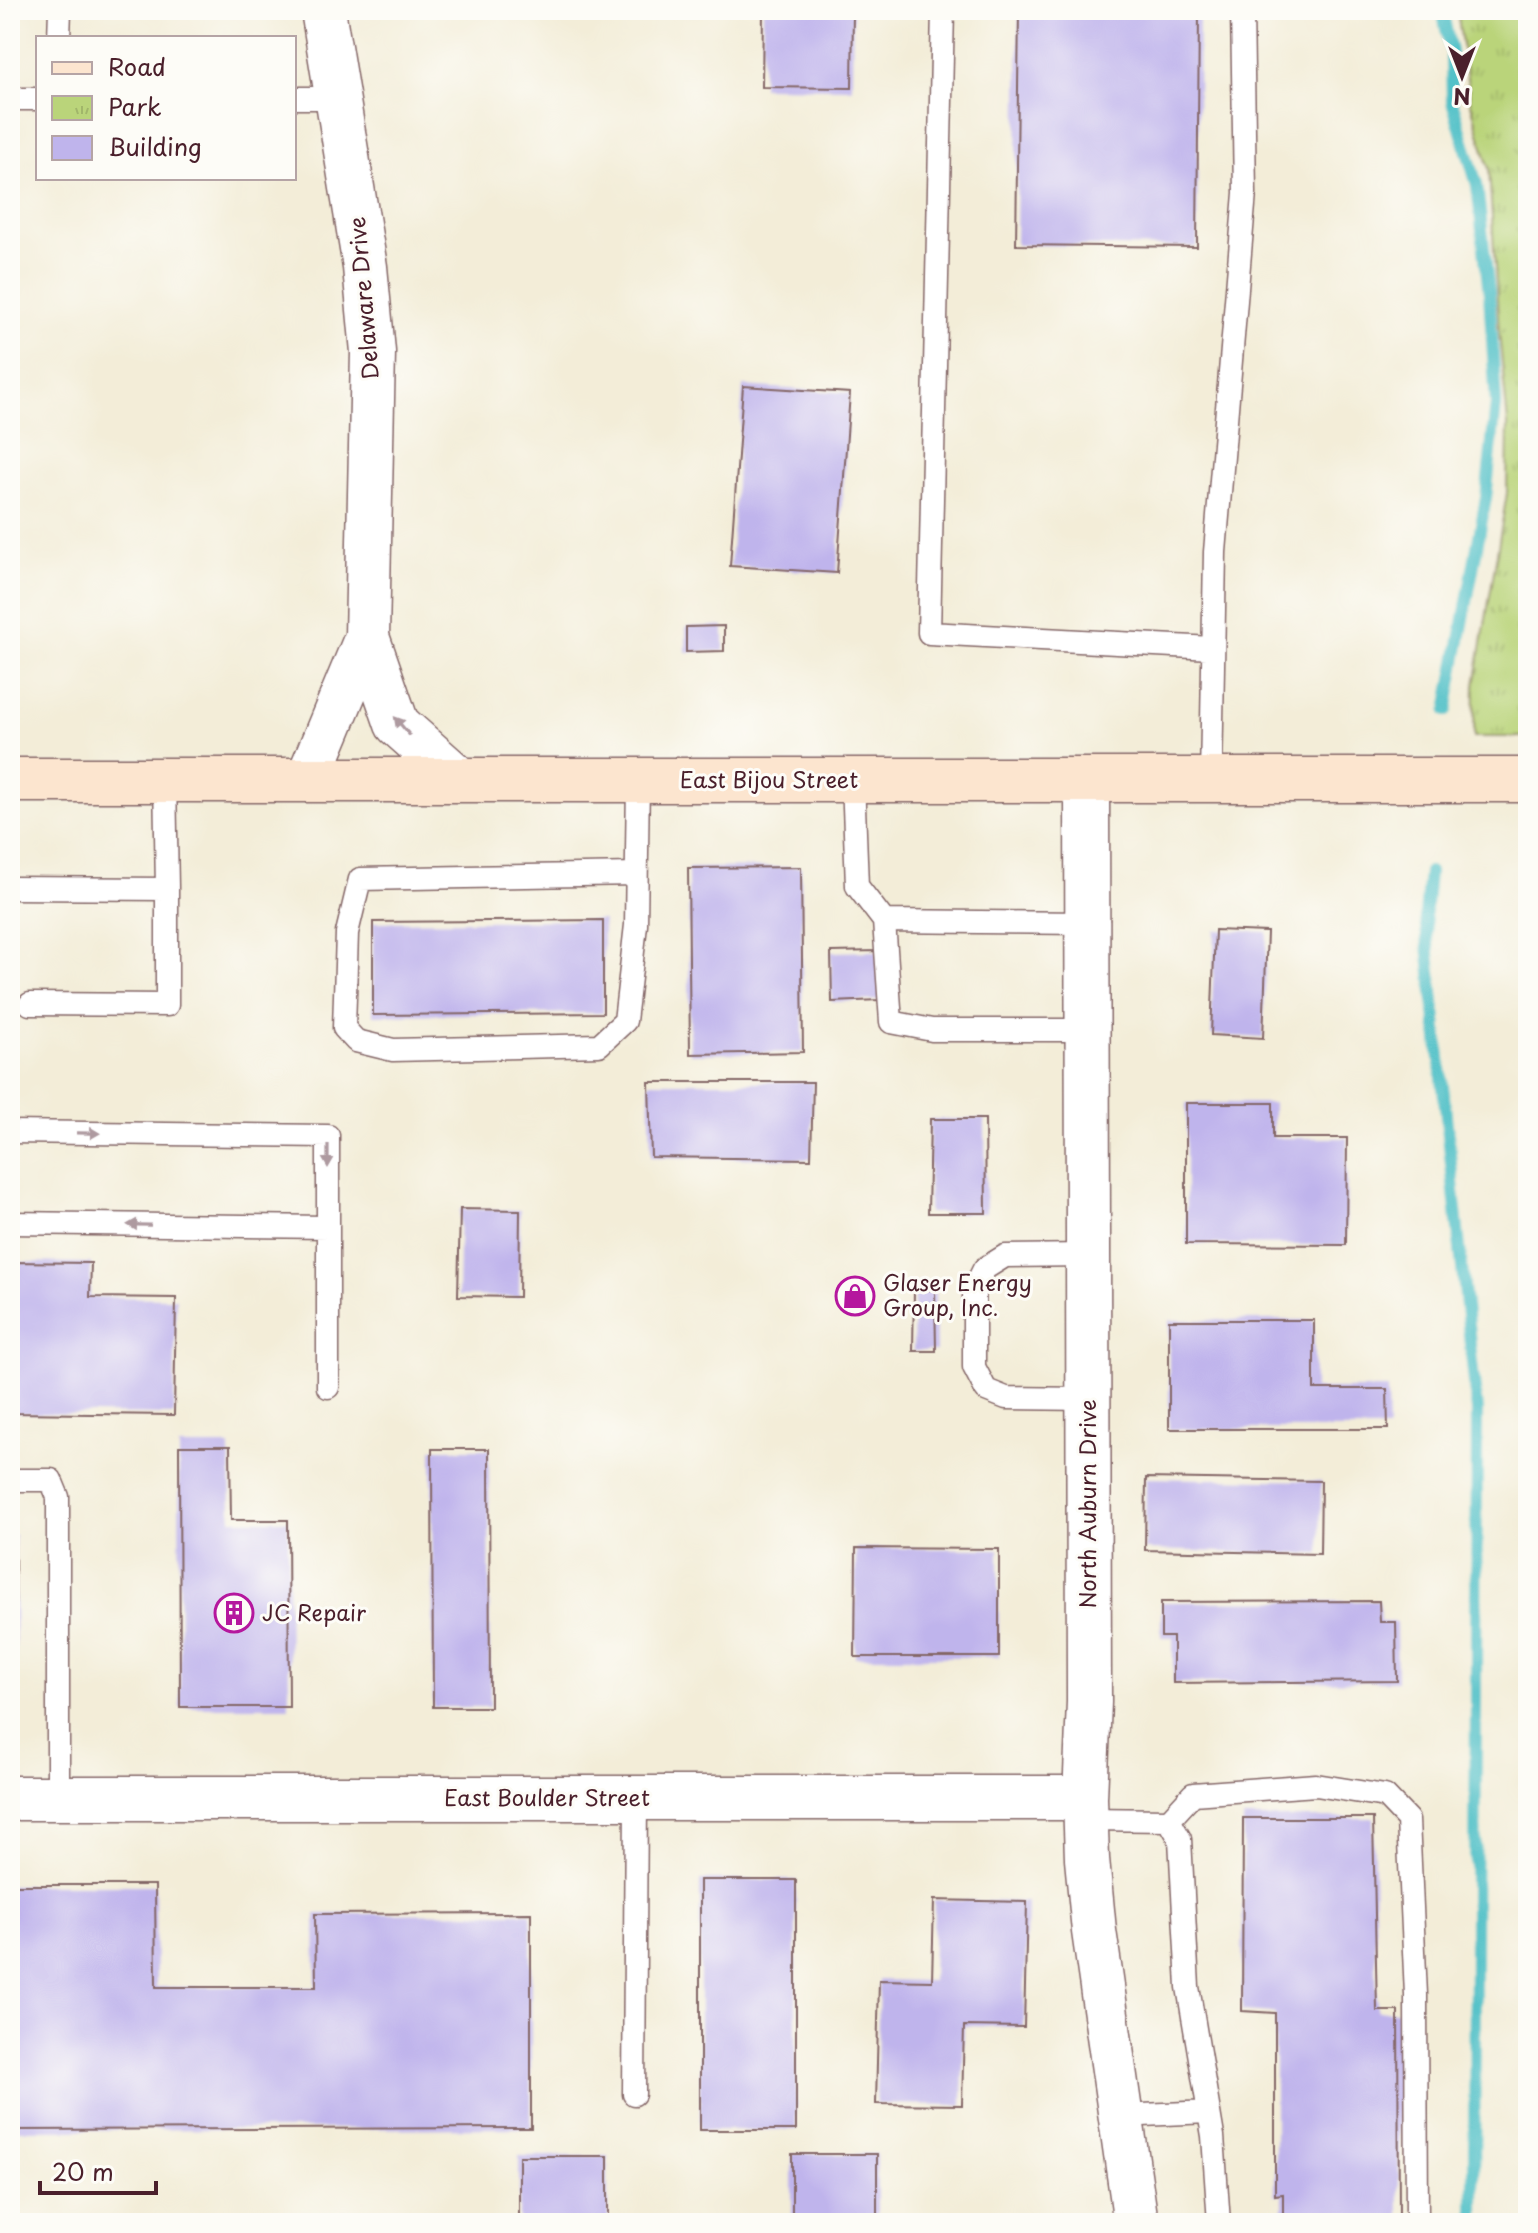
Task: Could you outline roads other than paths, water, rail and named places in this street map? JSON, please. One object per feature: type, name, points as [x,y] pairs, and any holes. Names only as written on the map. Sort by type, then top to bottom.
[{"type":"street","name":"Delaware Drive","points":[[323,10],[365,267],[373,352],[367,637],[397,724],[459,779]]},
{"type":"street","name":"Delaware Drive","points":[[308,779],[367,637]]},
{"type":"street","name":"East Bijou Street","points":[[10,780],[1528,780]]},
{"type":"street","name":"North Auburn Drive","points":[[1087,781],[1089,1702],[1085,1809],[1094,1931],[1136,2223]]},
{"type":"street","name":"East Boulder Street","points":[[10,1798],[636,1798],[1085,1809]]},
{"type":"lane","points":[[59,36],[60,10]]},
{"type":"lane","points":[[943,10],[929,633],[1212,648]]},
{"type":"lane","points":[[1211,780],[1215,552],[1245,193],[1242,10]]},
{"type":"lane","points":[[296,98],[338,98]]},
{"type":"lane","points":[[10,99],[36,99]]},
{"type":"lane","points":[[30,1004],[167,1005],[165,778]]},
{"type":"lane","points":[[636,874],[360,879],[347,933],[344,1028],[356,1041],[393,1050],[599,1045],[625,1021],[636,925],[638,780]]},
{"type":"lane","points":[[853,780],[857,886],[884,921],[891,1022],[932,1030],[1087,1030]]},
{"type":"lane","points":[[10,888],[167,889]]},
{"type":"lane","points":[[884,921],[1087,923]]},
{"type":"lane","points":[[10,1132],[328,1136],[328,1387]]},
{"type":"lane","points":[[10,1223],[328,1227]]},
{"type":"lane","points":[[1087,1255],[1005,1256],[984,1269],[974,1289],[974,1367],[986,1390],[1006,1398],[1087,1399]]},
{"type":"lane","points":[[10,1480],[51,1480],[58,1497],[58,1798]]},
{"type":"lane","points":[[1169,1820],[1193,1794],[1316,1785],[1385,1796],[1408,1820],[1416,1995],[1417,2223]]},
{"type":"lane","points":[[634,2094],[636,1798]]},
{"type":"lane","points":[[1085,1809],[1169,1820]]},
{"type":"lane","points":[[1169,1820],[1180,1839],[1188,1987],[1209,2112],[1219,2223]]},
{"type":"lane","points":[[1120,2116],[1209,2112]]},
{"type":"waterway","points":[[1442,10],[1451,52],[1452,101],[1477,185],[1489,293],[1496,404],[1486,498],[1447,711]]},
{"type":"waterway","points":[[1429,872],[1425,916],[1477,1410],[1474,2223]]},
{"type":"place","name":"Glaser Energy Group, Inc.","points":[[855,1296]]},
{"type":"place","name":"JC Repair","points":[[234,1613]]}]
